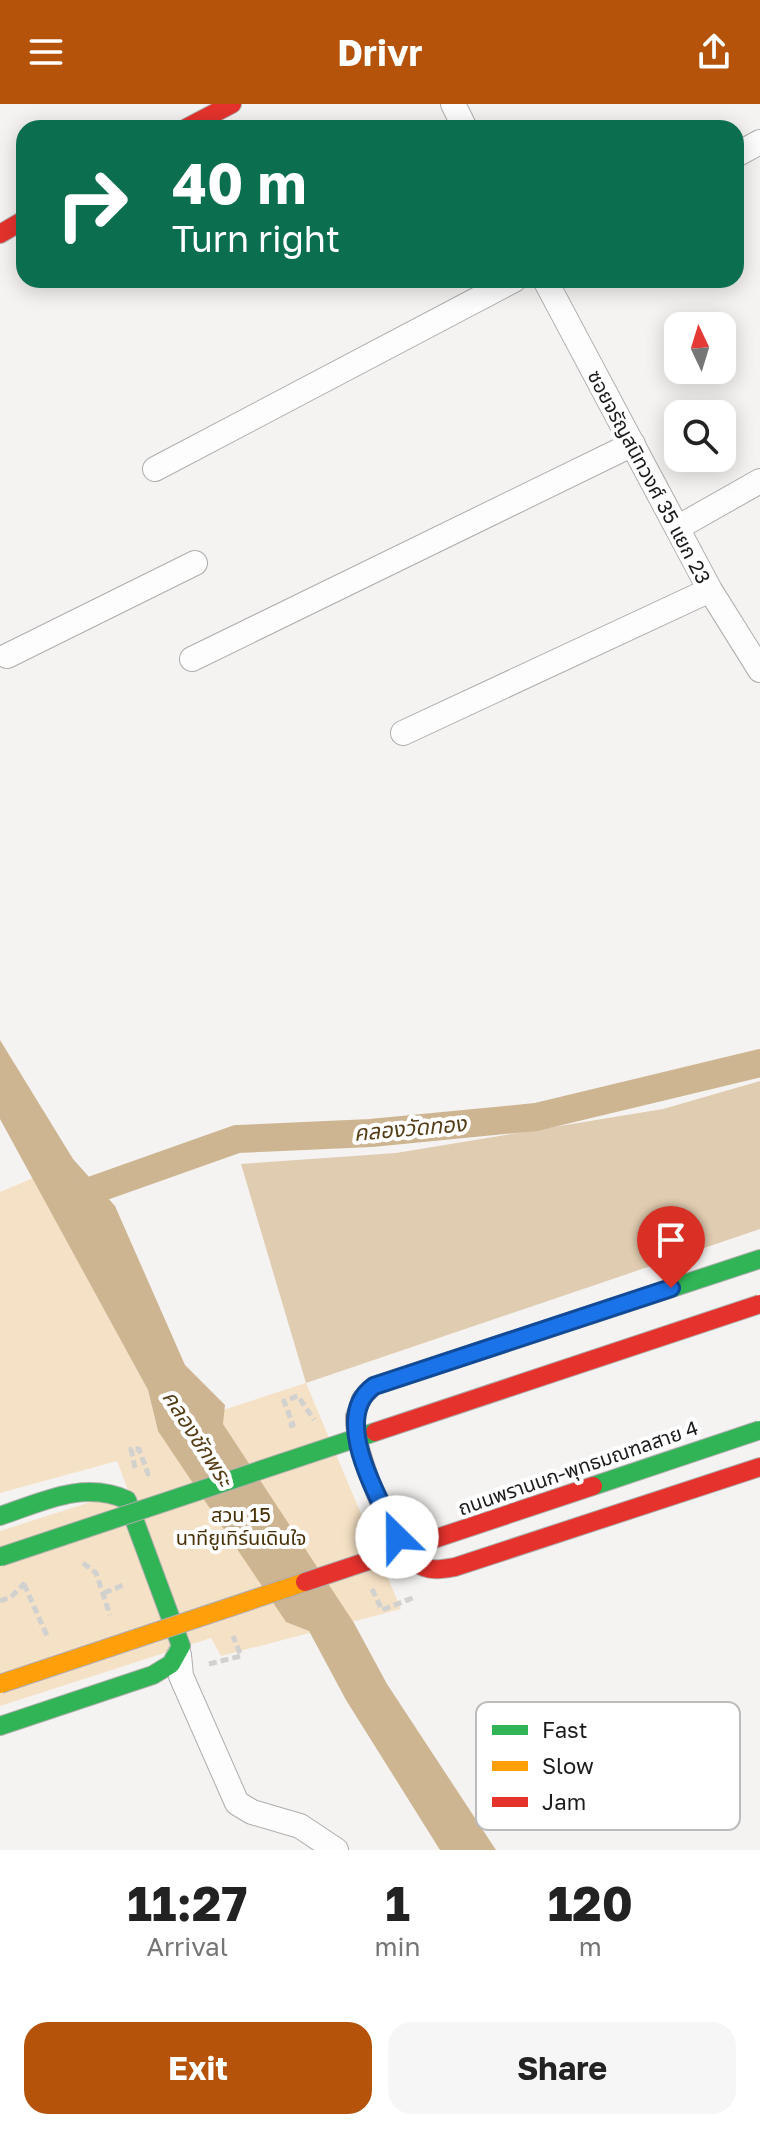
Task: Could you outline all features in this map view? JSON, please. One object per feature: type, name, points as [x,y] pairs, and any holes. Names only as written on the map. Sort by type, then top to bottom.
[{"type":"main road","points":[[201,120],[232,104]]},
{"type":"main road","points":[[760,1259],[374,1386],[359,1401],[355,1429],[359,1448],[397,1537],[416,1564],[430,1569],[455,1567],[760,1467]]},
{"type":"main road","points":[[0,1557],[760,1304]]},
{"type":"main road","name":"ถนนพรานนก-พุทธมณฑลสาย 4","points":[[0,1684],[760,1430]]},
{"type":"main road","points":[[0,1516],[94,1489],[115,1492],[127,1500],[180,1637],[179,1655],[168,1667],[153,1675],[0,1726]]},
{"type":"street","points":[[155,469],[499,288]]},
{"type":"street","name":"ซอยจรัญสนิทวงศ์ 35 แยก 23","points":[[549,288],[710,590],[760,669]]},
{"type":"street","points":[[192,659],[633,444]]},
{"type":"street","points":[[677,528],[760,481]]},
{"type":"street","points":[[2,652],[195,563]]},
{"type":"street","points":[[403,733],[710,590]]},
{"type":"street","points":[[179,1655],[181,1676],[237,1803],[252,1812],[300,1826],[336,1850]]},
{"type":"path","points":[[293,1425],[284,1401],[298,1396],[312,1420],[322,1419]]},
{"type":"path","points":[[128,1468],[137,1473],[131,1449],[139,1449],[148,1474]]},
{"type":"path","points":[[79,1562],[87,1564],[96,1573],[104,1593],[110,1616],[104,1626]]},
{"type":"path","points":[[0,1601],[11,1597],[24,1584],[35,1579]]},
{"type":"path","points":[[104,1593],[138,1579]]},
{"type":"path","points":[[24,1584],[53,1643],[34,1642]]},
{"type":"path","points":[[372,1588],[382,1610],[423,1593],[411,1589]]},
{"type":"path","points":[[206,1653],[204,1665],[241,1656],[232,1634]]},
{"type":"green space","name":"สวน 15 นาทียูเทิร์นเดินใจ","points":[[33,1178],[148,1390],[158,1431],[306,1383],[401,1609],[221,1656],[211,1638],[0,1706],[0,1531],[128,1490],[117,1461],[0,1493],[0,1192]]},
{"type":"shaded area","points":[[760,1081],[760,1229],[306,1383],[241,1164],[396,1153],[663,1109]]},
{"type":"water","name":"คลองชักพระ","points":[[0,1040],[73,1159],[115,1206],[185,1365],[225,1405],[223,1424],[354,1623],[387,1684],[476,1820],[476,1830],[483,1830],[496,1850],[440,1850],[346,1700],[309,1631],[286,1622],[158,1431],[148,1390],[0,1119]]},
{"type":"waterway","name":"คลองวัดทอง","points":[[65,1200],[237,1139],[371,1133],[536,1117],[760,1063]]},
{"type":"traffic: fast","points":[[355,1417],[361,1399],[374,1386],[760,1259]]},
{"type":"traffic: fast","points":[[593,1486],[760,1430]]},
{"type":"traffic: fast","points":[[0,1557],[375,1432]]},
{"type":"traffic: fast","points":[[0,1516],[63,1495],[95,1492],[127,1500],[181,1646],[171,1664],[153,1675],[0,1726]]},
{"type":"traffic: jam","points":[[201,120],[232,104]]},
{"type":"traffic: jam","points":[[0,234],[16,225]]},
{"type":"traffic: jam","points":[[375,1432],[760,1304]]},
{"type":"traffic: jam","points":[[355,1417],[360,1450],[387,1518],[408,1554],[422,1567],[431,1569],[455,1567],[760,1467]]},
{"type":"traffic: jam","points":[[305,1582],[593,1486]]},
{"type":"traffic: slow","points":[[0,1684],[305,1582]]},
{"type":"route","points":[[397,1537],[359,1448],[355,1414],[366,1392],[374,1386],[671,1288]]}]
